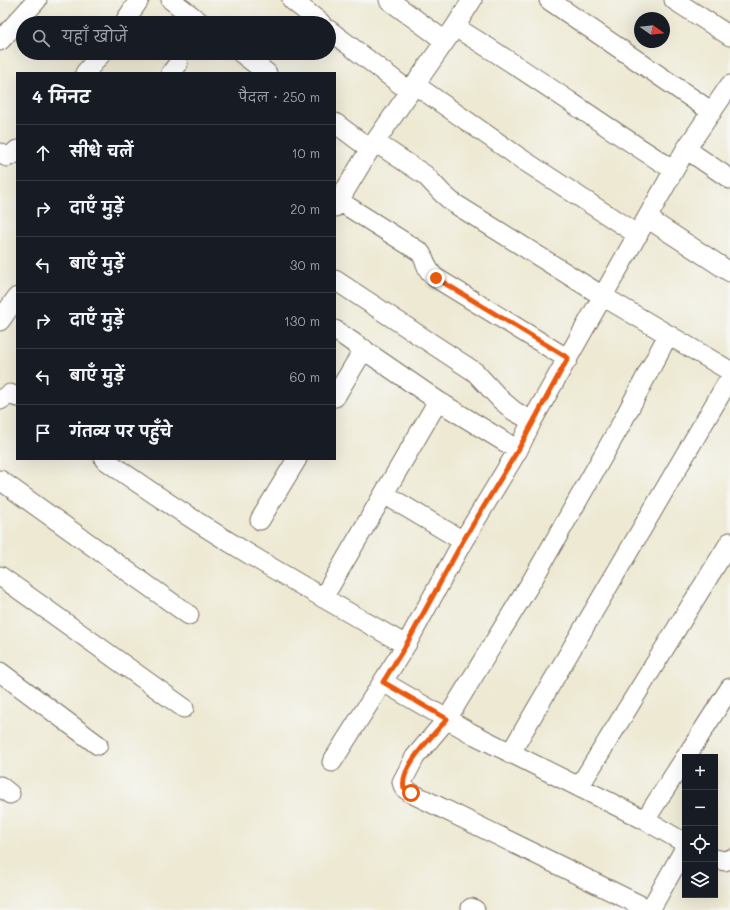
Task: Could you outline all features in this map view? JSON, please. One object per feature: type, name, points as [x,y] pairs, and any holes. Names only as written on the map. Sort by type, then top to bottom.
[{"type":"street","points":[[23,16],[37,0]]},
{"type":"street","points":[[129,16],[139,0]]},
{"type":"street","points":[[171,0],[192,16]]},
{"type":"street","points":[[292,0],[312,16]]},
{"type":"street","points":[[389,0],[450,34],[503,56],[626,140],[674,170]]},
{"type":"street","points":[[472,0],[372,146],[337,204],[420,252],[427,268],[436,278],[568,358]]},
{"type":"street","points":[[549,0],[712,112]]},
{"type":"street","points":[[674,0],[730,36]]},
{"type":"street","points":[[0,41],[16,23]]},
{"type":"street","points":[[336,35],[412,88],[638,235]]},
{"type":"street","points":[[86,72],[96,60]]},
{"type":"street","points":[[250,60],[266,72]]},
{"type":"street","points":[[332,762],[406,645],[463,541],[518,450],[532,421],[604,297],[686,149],[730,85]]},
{"type":"street","points":[[336,124],[372,146],[426,175],[452,202],[604,297],[730,371]]},
{"type":"street","points":[[686,149],[730,179]]},
{"type":"street","points":[[647,218],[730,272]]},
{"type":"street","points":[[336,281],[475,372],[500,400],[532,421]]},
{"type":"street","points":[[0,321],[16,298]]},
{"type":"street","points":[[336,331],[438,401],[518,450]]},
{"type":"street","points":[[668,335],[579,498],[447,719],[415,757],[402,782],[404,788],[650,910],[682,853]]},
{"type":"street","points":[[336,395],[364,349]]},
{"type":"street","points":[[510,754],[730,378]]},
{"type":"street","points":[[0,400],[10,394],[16,397]]},
{"type":"street","points":[[323,598],[438,401]]},
{"type":"street","points":[[105,460],[150,492],[213,532],[323,598],[406,645]]},
{"type":"street","points":[[260,520],[296,460]]},
{"type":"street","points":[[0,480],[189,615]]},
{"type":"street","points":[[384,494],[463,541]]},
{"type":"street","points":[[580,787],[730,542]]},
{"type":"street","points":[[0,576],[184,708]]},
{"type":"street","points":[[0,672],[98,745]]},
{"type":"street","points":[[383,682],[510,754],[580,787],[645,820],[682,841]]},
{"type":"street","points":[[688,754],[730,688]]},
{"type":"street","points":[[645,820],[682,763]]},
{"type":"street","points":[[718,860],[725,861],[730,858]]},
{"type":"route","points":[[411,793],[404,788],[402,782],[405,774],[415,757],[447,719],[383,682],[406,645],[463,541],[518,450],[532,421],[568,358],[436,278]]}]
